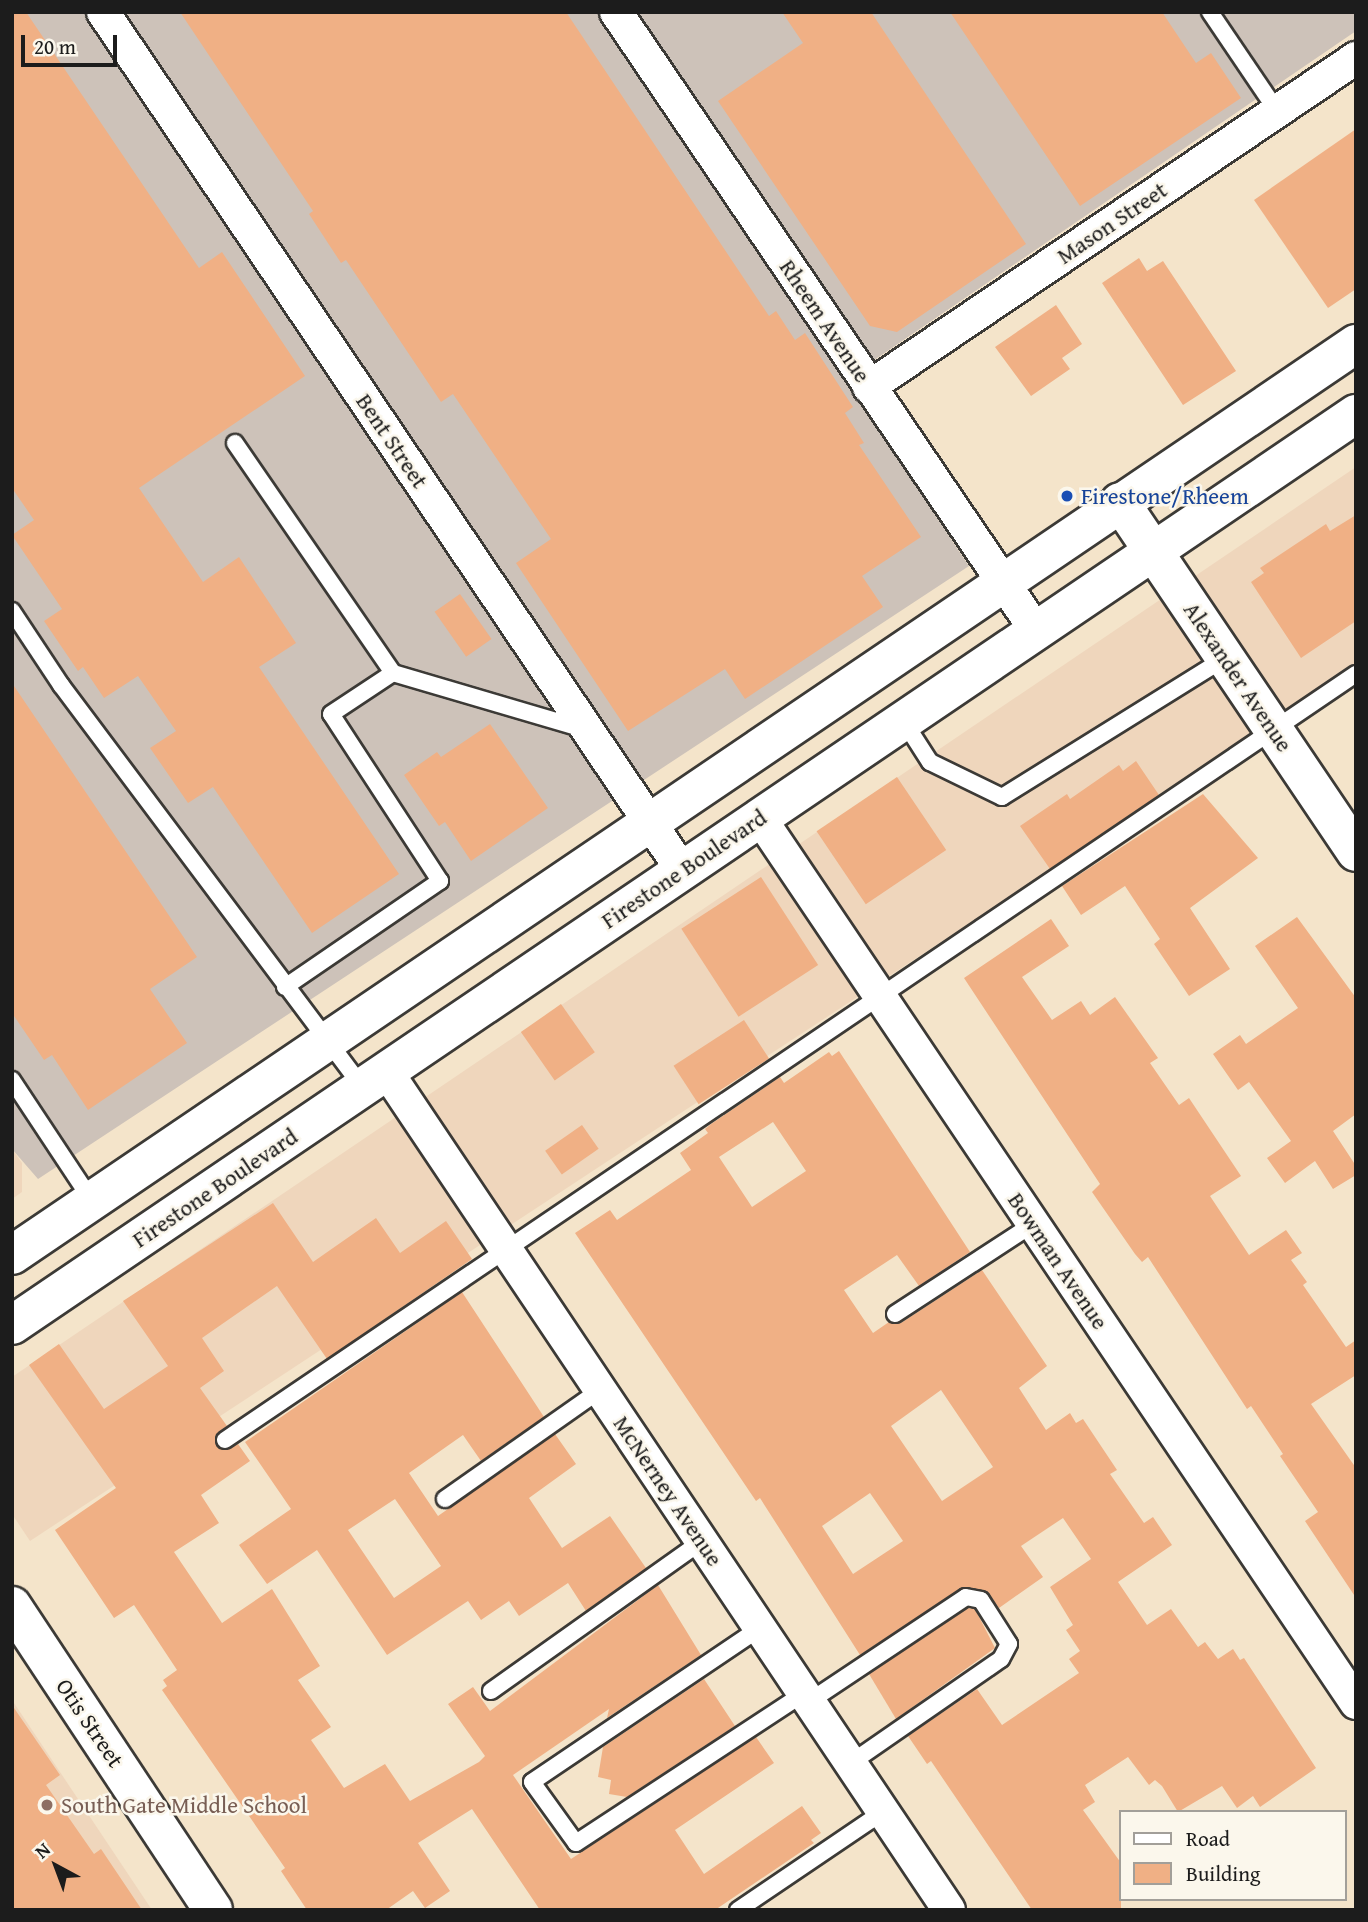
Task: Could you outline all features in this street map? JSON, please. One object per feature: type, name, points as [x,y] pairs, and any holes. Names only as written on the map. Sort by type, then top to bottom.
[{"type":"main road","points":[[15,1247],[92,1201],[1356,344]]},
{"type":"main road","name":"Firestone Boulevard","points":[[12,1325],[1035,629],[1356,414]]},
{"type":"main road","name":"Alexander Avenue","points":[[1121,502],[1356,852]]},
{"type":"main road","name":"Otis Street","points":[[12,1606],[213,1910]]},
{"type":"street","name":"Bent Street","points":[[103,12],[682,870]]},
{"type":"street","name":"Rheem Avenue","points":[[616,12],[1035,629]]},
{"type":"street","name":"Mason Street","points":[[869,387],[1356,58]]},
{"type":"street","name":"Bowman Avenue","points":[[760,818],[1356,1703]]},
{"type":"street","name":"McNerney Avenue","points":[[375,1080],[506,1249],[949,1910]]},
{"type":"lane","points":[[1210,12],[1277,111]]},
{"type":"lane","points":[[235,443],[393,673],[586,729]]},
{"type":"lane","points":[[12,611],[61,685],[285,987],[330,1039],[375,1080]]},
{"type":"lane","points":[[903,720],[930,762],[1002,797],[1225,658]]},
{"type":"lane","points":[[285,987],[440,881],[331,715],[393,673]]},
{"type":"lane","points":[[225,1440],[1356,674]]},
{"type":"lane","points":[[12,1080],[92,1201]]},
{"type":"lane","points":[[895,1314],[1033,1224]]},
{"type":"lane","points":[[446,1499],[600,1390]]},
{"type":"lane","points":[[491,1691],[702,1541]]},
{"type":"lane","points":[[760,1628],[532,1782],[576,1843],[966,1597],[981,1600],[1009,1644],[1002,1659],[851,1763]]},
{"type":"lane","points":[[738,1910],[883,1812]]},
{"type":"shaded area","points":[[12,12],[1356,12],[1356,31],[845,380],[969,566],[38,1179],[12,1149]]},
{"type":"shaded area","points":[[1356,467],[1356,669],[30,1541],[12,1514],[12,1377]]},
{"type":"shaded area","points":[[12,1149],[22,1163],[22,1192],[12,1199]]},
{"type":"shaded area","name":"South Gate Middle School","points":[[12,1700],[152,1910],[12,1910]]},
{"type":"building","points":[[12,12],[26,12],[199,268],[222,252],[305,376],[139,488],[203,582],[239,557],[296,643],[259,667],[399,874],[312,933],[213,787],[188,803],[150,748],[176,731],[138,676],[104,698],[83,667],[78,671],[44,621],[62,609],[12,535],[34,520],[12,488]]},
{"type":"building","points":[[180,12],[566,12],[769,316],[776,311],[795,340],[805,333],[853,407],[845,413],[864,443],[859,445],[921,537],[862,576],[883,607],[745,699],[725,669],[628,731],[516,563],[551,539],[453,394],[441,402],[346,260],[341,263],[309,214],[313,211]]},
{"type":"building","points":[[782,12],[871,12],[1026,244],[897,332],[870,326],[718,101],[803,43]]},
{"type":"building","points":[[950,12],[1162,12],[1196,63],[1211,53],[1241,98],[1080,206]]},
{"type":"building","points":[[1356,129],[1356,289],[1328,308],[1254,200]]},
{"type":"building","points":[[1139,258],[1147,271],[1163,261],[1236,371],[1183,405],[1102,283]]},
{"type":"building","points":[[1056,305],[1082,344],[1062,358],[1070,369],[1031,396],[995,347]]},
{"type":"building","points":[[1356,515],[1356,621],[1301,658],[1251,582],[1264,573],[1260,568],[1326,524],[1330,531]]},
{"type":"building","points":[[460,594],[492,639],[466,657],[435,612]]},
{"type":"building","points":[[12,683],[197,957],[150,989],[187,1043],[88,1110],[52,1055],[44,1060],[12,1013]]},
{"type":"building","points":[[490,724],[548,808],[471,861],[445,822],[439,826],[404,775],[437,752],[441,757]]},
{"type":"building","points":[[1136,761],[1159,795],[1050,869],[1020,826],[1067,794],[1070,799],[1119,765],[1123,771]]},
{"type":"building","points":[[897,777],[946,850],[866,904],[817,831]]},
{"type":"building","points":[[1203,794],[1258,858],[1190,908],[1230,969],[1189,996],[1154,944],[1160,939],[1125,886],[1081,915],[1062,886]]},
{"type":"building","points":[[761,877],[818,965],[739,1017],[681,929]]},
{"type":"building","points":[[1297,917],[1356,998],[1356,1114],[1333,1131],[1356,1166],[1356,1175],[1333,1189],[1315,1161],[1285,1183],[1267,1158],[1291,1141],[1249,1082],[1238,1090],[1213,1054],[1240,1035],[1246,1044],[1298,1008],[1255,946]]},
{"type":"building","points":[[1051,919],[1069,946],[1022,977],[1052,1020],[1081,1001],[1090,1015],[1115,997],[1158,1058],[1150,1063],[1179,1105],[1189,1098],[1241,1176],[1210,1196],[1249,1255],[1286,1230],[1302,1253],[1291,1260],[1307,1282],[1303,1285],[1346,1347],[1356,1340],[1356,1375],[1311,1404],[1356,1468],[1356,1598],[1305,1521],[1318,1512],[1280,1456],[1283,1454],[1251,1406],[1247,1409],[1148,1257],[1142,1262],[1135,1254],[1092,1192],[1100,1184],[964,978]]},
{"type":"building","points":[[561,1004],[595,1052],[555,1080],[521,1032]]},
{"type":"building","points":[[744,1020],[769,1059],[699,1104],[674,1066]]},
{"type":"building","points":[[839,1051],[970,1252],[919,1286],[897,1255],[844,1290],[873,1333],[889,1322],[901,1323],[982,1270],[1047,1366],[1019,1388],[1046,1430],[1070,1413],[1076,1423],[1083,1419],[1117,1470],[1110,1474],[1144,1523],[1153,1517],[1172,1545],[1118,1582],[1147,1625],[1171,1609],[1198,1647],[1205,1642],[1218,1659],[1233,1649],[1240,1660],[1244,1658],[1316,1768],[1260,1807],[1253,1796],[1237,1808],[1222,1786],[1181,1810],[1177,1810],[1162,1786],[1155,1780],[1149,1785],[1128,1757],[1085,1785],[1095,1802],[1083,1810],[1120,1862],[1121,1910],[1032,1910],[931,1761],[927,1764],[908,1736],[977,1689],[1002,1725],[1079,1673],[1069,1659],[1080,1651],[1066,1630],[1073,1625],[1050,1587],[1091,1559],[1063,1518],[1021,1546],[1043,1577],[999,1608],[986,1591],[963,1587],[860,1655],[760,1498],[756,1501],[575,1233],[610,1210],[617,1220],[691,1170],[680,1153],[708,1133],[705,1129],[780,1077],[784,1083],[829,1052],[832,1056]],"holes":[[[773,1122],[806,1171],[752,1207],[719,1157]],[[941,1390],[993,1467],[942,1501],[891,1426]],[[870,1493],[903,1541],[853,1574],[822,1526]]]},
{"type":"building","points":[[582,1125],[599,1149],[562,1175],[545,1151]]},
{"type":"building","points":[[273,1203],[313,1262],[376,1218],[400,1253],[446,1221],[472,1259],[327,1359],[277,1286],[202,1338],[224,1371],[200,1388],[227,1426],[216,1435],[216,1445],[225,1450],[238,1444],[250,1461],[201,1495],[219,1523],[174,1552],[222,1623],[272,1589],[320,1666],[298,1680],[331,1727],[311,1740],[344,1788],[385,1764],[410,1801],[479,1762],[485,1756],[448,1704],[473,1687],[490,1711],[658,1585],[701,1655],[607,1718],[609,1709],[513,1775],[571,1859],[756,1737],[774,1763],[675,1830],[704,1874],[802,1806],[821,1833],[811,1840],[814,1843],[715,1910],[540,1910],[472,1809],[418,1843],[450,1891],[425,1908],[413,1891],[386,1910],[307,1910],[281,1871],[285,1868],[162,1690],[167,1686],[163,1680],[177,1670],[134,1605],[114,1618],[55,1530],[116,1488],[29,1365],[59,1344],[104,1409],[168,1366],[123,1301]]},
{"type":"building","points":[[462,1292],[544,1417],[481,1461],[463,1435],[409,1473],[438,1516],[555,1434],[576,1464],[529,1498],[562,1548],[610,1516],[646,1568],[586,1611],[568,1583],[519,1616],[509,1601],[481,1620],[468,1601],[387,1655],[317,1550],[267,1584],[239,1545],[291,1509],[245,1442]],"holes":[[[395,1499],[441,1566],[394,1598],[348,1530]]]},
{"type":"building","points":[[968,1608],[975,1609],[995,1648],[896,1719],[869,1674]]},
{"type":"building","points":[[704,1679],[735,1726],[627,1797],[609,1794],[611,1780],[598,1777],[603,1747]]},
{"type":"building","name":"South Gate Middle School","points":[[12,1705],[60,1775],[46,1785],[94,1854],[101,1849],[142,1910],[12,1910]]},
{"type":"place","name":"Firestone/Rheem","points":[[1067,496]]},
{"type":"place","name":"South Gate Middle School","points":[[47,1805]]}]
